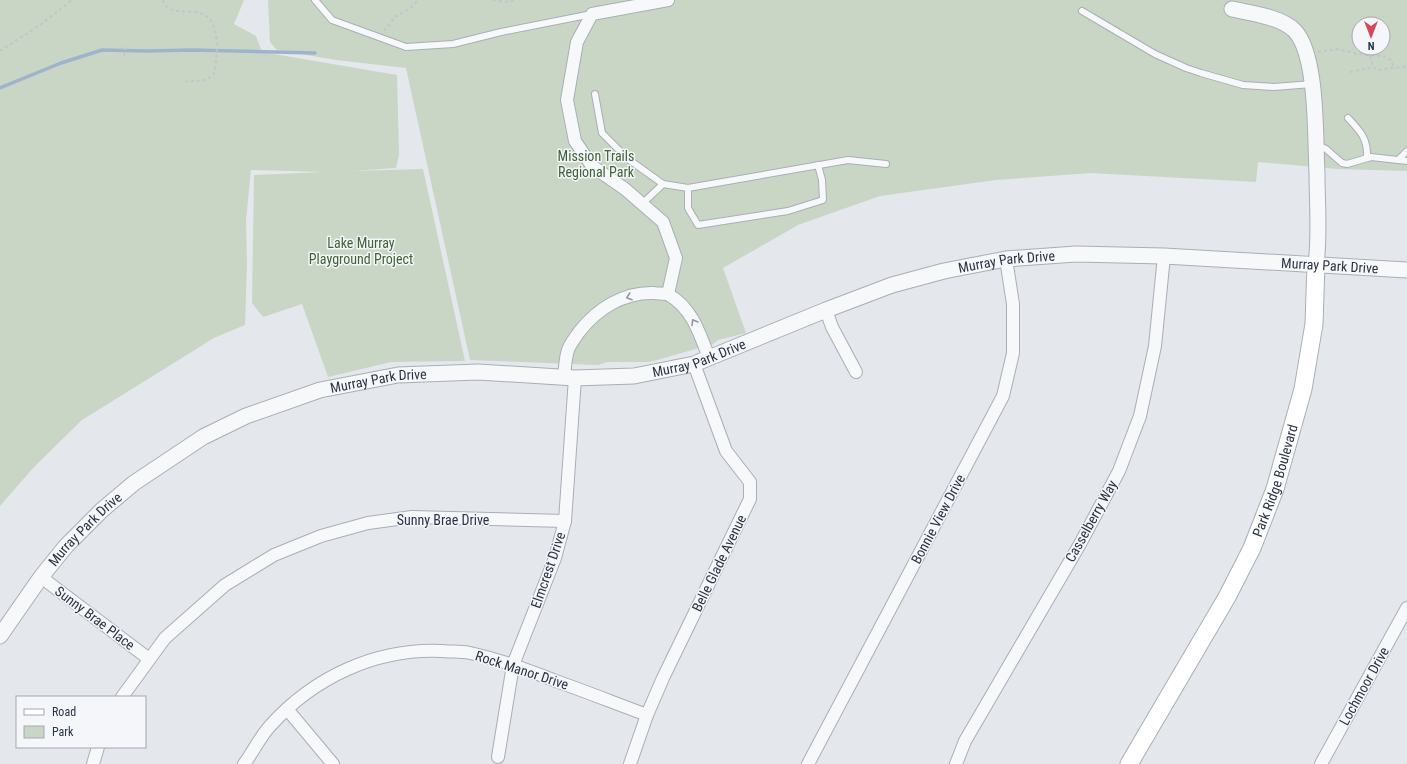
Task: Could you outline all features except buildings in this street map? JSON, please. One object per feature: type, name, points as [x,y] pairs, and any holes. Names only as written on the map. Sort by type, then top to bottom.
[{"type":"main road","name":"Park Ridge Boulevard","points":[[1129,764],[1227,597],[1252,548],[1275,489],[1303,389],[1314,324],[1316,264]]},
{"type":"street","points":[[668,0],[592,14],[577,42],[567,100],[575,141],[592,166],[625,189],[663,222],[676,258],[668,294],[692,317],[699,330],[709,358]]},
{"type":"street","name":"Park Ridge Boulevard","points":[[1232,9],[1282,22],[1294,30],[1307,55],[1312,84],[1316,145],[1319,246],[1316,264]]},
{"type":"street","name":"Murray Park Drive","points":[[0,636],[41,577],[66,546],[102,510],[134,483],[202,437],[246,416],[320,390],[398,375],[478,372],[569,378],[634,376],[694,364],[826,310],[892,285],[944,271],[1006,259],[1076,254],[1164,256],[1407,270]]},
{"type":"street","name":"Casselberry Way","points":[[956,764],[965,741],[1080,544],[1119,471],[1140,416],[1155,346],[1164,256]]},
{"type":"street","name":"Bonnie View Drive","points":[[808,764],[1003,396],[1013,353],[1013,304],[1006,259]]},
{"type":"street","name":"Elmcrest Drive","points":[[498,757],[513,665],[555,558],[565,521],[569,378],[568,350],[586,324],[600,310],[615,302],[636,294],[668,294]]},
{"type":"street","points":[[826,310],[832,327],[856,372]]},
{"type":"street","name":"Belle Glade Avenue","points":[[630,764],[647,715],[663,678],[750,499],[750,482],[726,451],[694,364]]},
{"type":"street","name":"Sunny Brae Drive","points":[[123,696],[165,638],[226,584],[274,555],[321,536],[368,523],[412,517],[565,521]]},
{"type":"street","name":"Sunny Brae Place","points":[[41,577],[149,659]]},
{"type":"street","name":"Lochmoor Drive","points":[[1321,764],[1407,608]]},
{"type":"street","name":"Rock Manor Drive","points":[[244,764],[269,728],[287,709],[311,689],[337,674],[366,662],[396,654],[422,650],[468,652],[513,665],[647,715]]},
{"type":"street","points":[[287,709],[333,764]]},
{"type":"street","points":[[93,764],[98,748]]},
{"type":"lane","points":[[316,0],[332,20],[406,47],[453,44],[500,32],[592,14]]},
{"type":"lane","points":[[1082,11],[1155,54],[1201,73],[1242,85],[1274,87],[1312,84]]},
{"type":"lane","points":[[595,94],[602,133],[628,159],[663,184],[688,188],[848,160],[886,164]]},
{"type":"lane","points":[[1348,118],[1367,142],[1367,158]]},
{"type":"lane","points":[[1316,145],[1326,149],[1342,163],[1348,164],[1371,157],[1407,161]]},
{"type":"lane","points":[[1398,160],[1407,151]]},
{"type":"lane","points":[[688,188],[688,208],[698,225],[788,211],[823,200],[822,180],[818,165]]},
{"type":"lane","points":[[642,204],[663,184]]},
{"type":"path","points":[[0,51],[40,25],[72,0]]},
{"type":"path","points":[[163,0],[166,6],[171,10],[198,12],[206,15],[212,22],[217,46],[217,58],[214,74],[206,80],[182,82]]},
{"type":"path","points":[[380,37],[395,17],[412,7],[418,0]]},
{"type":"path","points":[[493,0],[508,2],[515,0]]},
{"type":"path","points":[[124,56],[126,44]]},
{"type":"path","points":[[1307,55],[1337,49],[1351,52]]},
{"type":"path","points":[[1370,56],[1373,67]]},
{"type":"path","points":[[1383,56],[1391,60],[1395,69]]},
{"type":"path","points":[[1350,72],[1373,67],[1377,70],[1395,69],[1407,66]]},
{"type":"green space","name":"Lake Murray Playground Project","points":[[0,0],[244,0],[234,24],[256,36],[262,52],[397,75],[399,155],[396,168],[352,171],[423,169],[465,361],[391,362],[328,377],[302,304],[263,317],[252,303],[254,175],[324,172],[251,170],[246,220],[247,262],[245,325],[214,338],[82,420],[34,467],[0,506]]},
{"type":"green space","name":"Mission Trails Regional Park","points":[[268,0],[1407,0],[1407,171],[1337,169],[1258,162],[1256,182],[1091,173],[996,180],[880,196],[798,225],[723,268],[746,333],[718,340],[713,344],[650,362],[607,362],[598,365],[470,360],[406,68],[336,60],[277,50],[270,42]]},
{"type":"waterway","points":[[0,88],[61,63],[102,50],[192,50],[315,53]]}]
